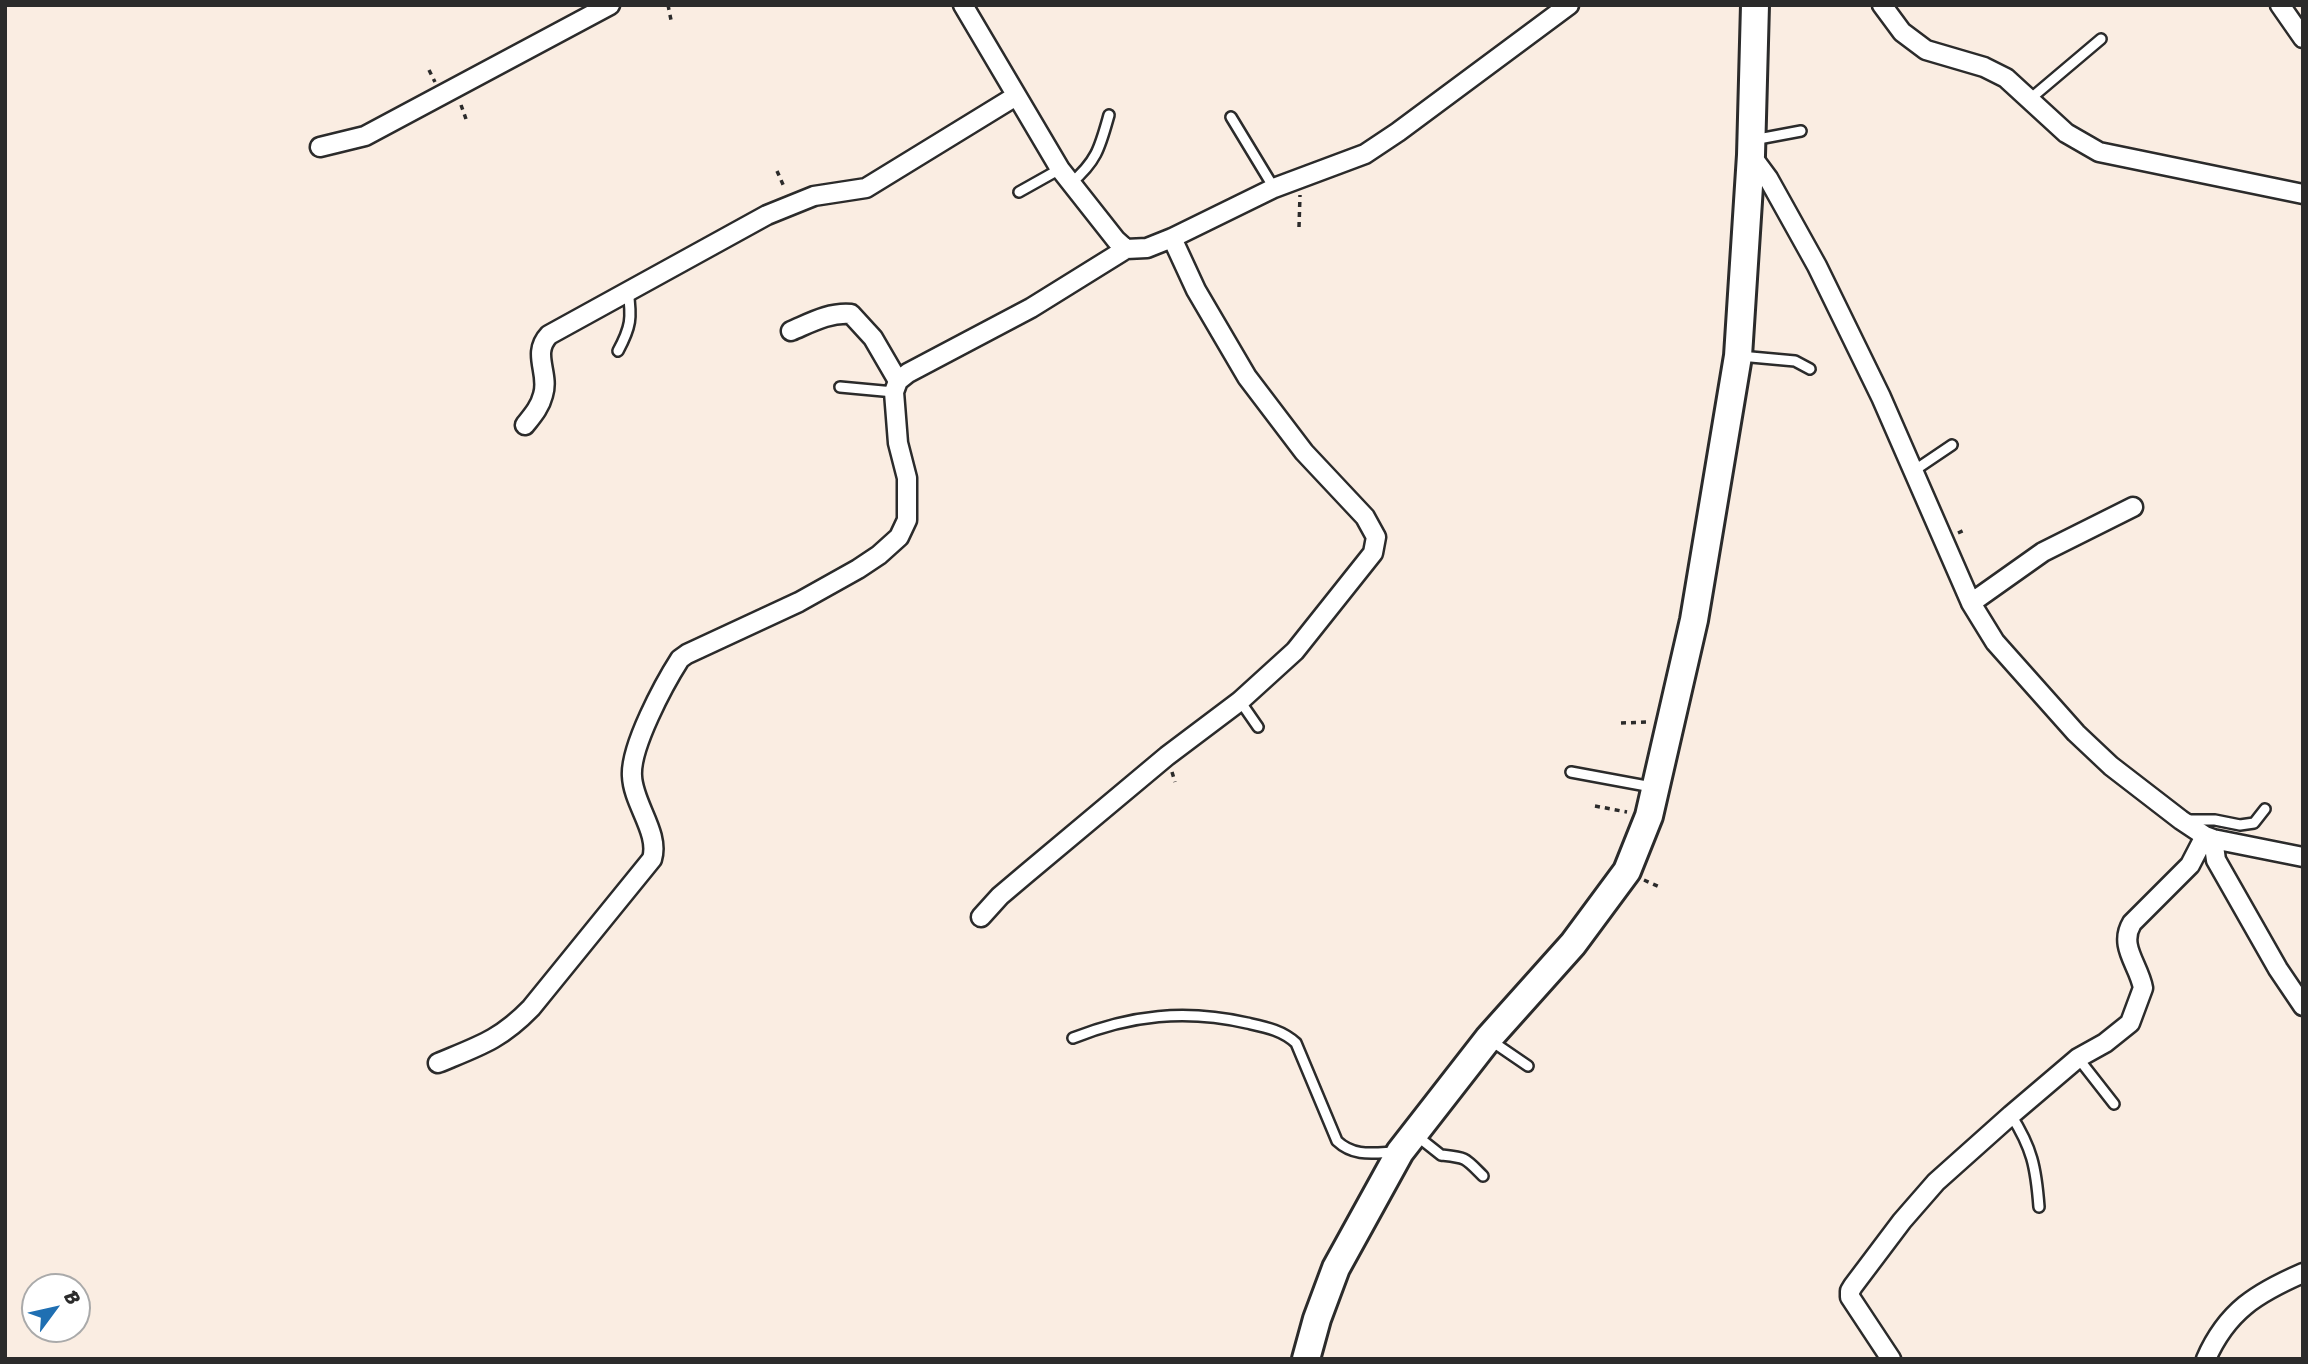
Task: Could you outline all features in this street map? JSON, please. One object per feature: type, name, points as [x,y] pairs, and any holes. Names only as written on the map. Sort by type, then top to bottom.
[{"type":"street","points":[[320,147],[365,136],[610,5]]},
{"type":"street","points":[[963,5],[1066,176],[1116,240],[1126,248]]},
{"type":"street","points":[[896,387],[908,373],[1031,308],[1126,248],[1147,248],[1273,188],[1365,154],[1409,125],[1569,5]]},
{"type":"street","points":[[1306,1359],[1336,1268],[1406,1142],[1488,1039],[1573,944],[1627,871],[1649,816],[1694,620],[1738,356],[1751,148],[1755,5]]},
{"type":"street","points":[[1882,5],[1902,32],[1926,50],[1984,67],[2006,78],[2066,133],[2099,152],[2303,194]]},
{"type":"street","points":[[2280,5],[2303,38]]},
{"type":"street","points":[[525,425],[538,409],[544,392],[542,343],[550,335],[627,290],[790,204],[814,196],[866,188],[1016,96]]},
{"type":"street","points":[[1751,148],[1817,266],[1881,397],[1971,603],[1995,642],[2076,733],[2111,766],[2181,820],[2209,837],[2303,857]]},
{"type":"street","points":[[981,917],[1000,896],[1167,757],[1240,702],[1295,651],[1373,553],[1376,537],[1365,517],[1304,452],[1247,377],[1196,290],[1172,238]]},
{"type":"street","points":[[438,1063],[490,1042],[512,1028],[652,859],[654,839],[638,804],[632,776],[633,758],[680,660],[687,654],[799,602],[858,569],[899,537],[907,520],[907,478],[898,443],[896,387],[873,338],[851,314],[839,313],[791,331]]},
{"type":"street","points":[[1971,603],[2043,552],[2133,507]]},
{"type":"street","points":[[2209,837],[2216,860],[2278,969],[2303,1006]]},
{"type":"street","points":[[1891,1359],[1850,1297],[1850,1291],[1902,1221],[1936,1182],[2078,1058],[2105,1044],[2130,1023],[2143,988],[2126,942],[2127,931],[2190,865],[2209,837]]},
{"type":"street","points":[[2206,1359],[2214,1340],[2230,1319],[2258,1294],[2303,1273]]},
{"type":"lane","points":[[2030,99],[2101,39]]},
{"type":"lane","points":[[1019,192],[1088,169],[1099,149],[1109,115]]},
{"type":"lane","points":[[1231,117],[1273,188]]},
{"type":"lane","points":[[1751,148],[1801,131]]},
{"type":"lane","points":[[618,351],[629,330],[631,313],[627,290]]},
{"type":"lane","points":[[1738,356],[1795,361],[1810,369]]},
{"type":"lane","points":[[840,387],[896,387]]},
{"type":"lane","points":[[1912,472],[1952,445]]},
{"type":"lane","points":[[1240,702],[1258,727]]},
{"type":"lane","points":[[1571,772],[1657,788]]},
{"type":"lane","points":[[2181,820],[2215,820],[2240,825],[2254,823],[2265,809]]},
{"type":"lane","points":[[1073,1038],[1107,1025],[1179,1014],[1222,1017],[1267,1028],[1287,1035],[1296,1043],[1337,1141],[1345,1149],[1358,1153],[1406,1142],[1441,1155],[1466,1158],[1483,1176]]},
{"type":"lane","points":[[1488,1039],[1528,1066]]},
{"type":"lane","points":[[2078,1058],[2114,1104]]},
{"type":"lane","points":[[2011,1115],[2025,1138],[2036,1170],[2039,1207]]},
{"type":"path","points":[[668,5],[671,20]]},
{"type":"path","points":[[1299,227],[1300,179]]},
{"type":"path","points":[[1595,806],[1649,816]]}]
